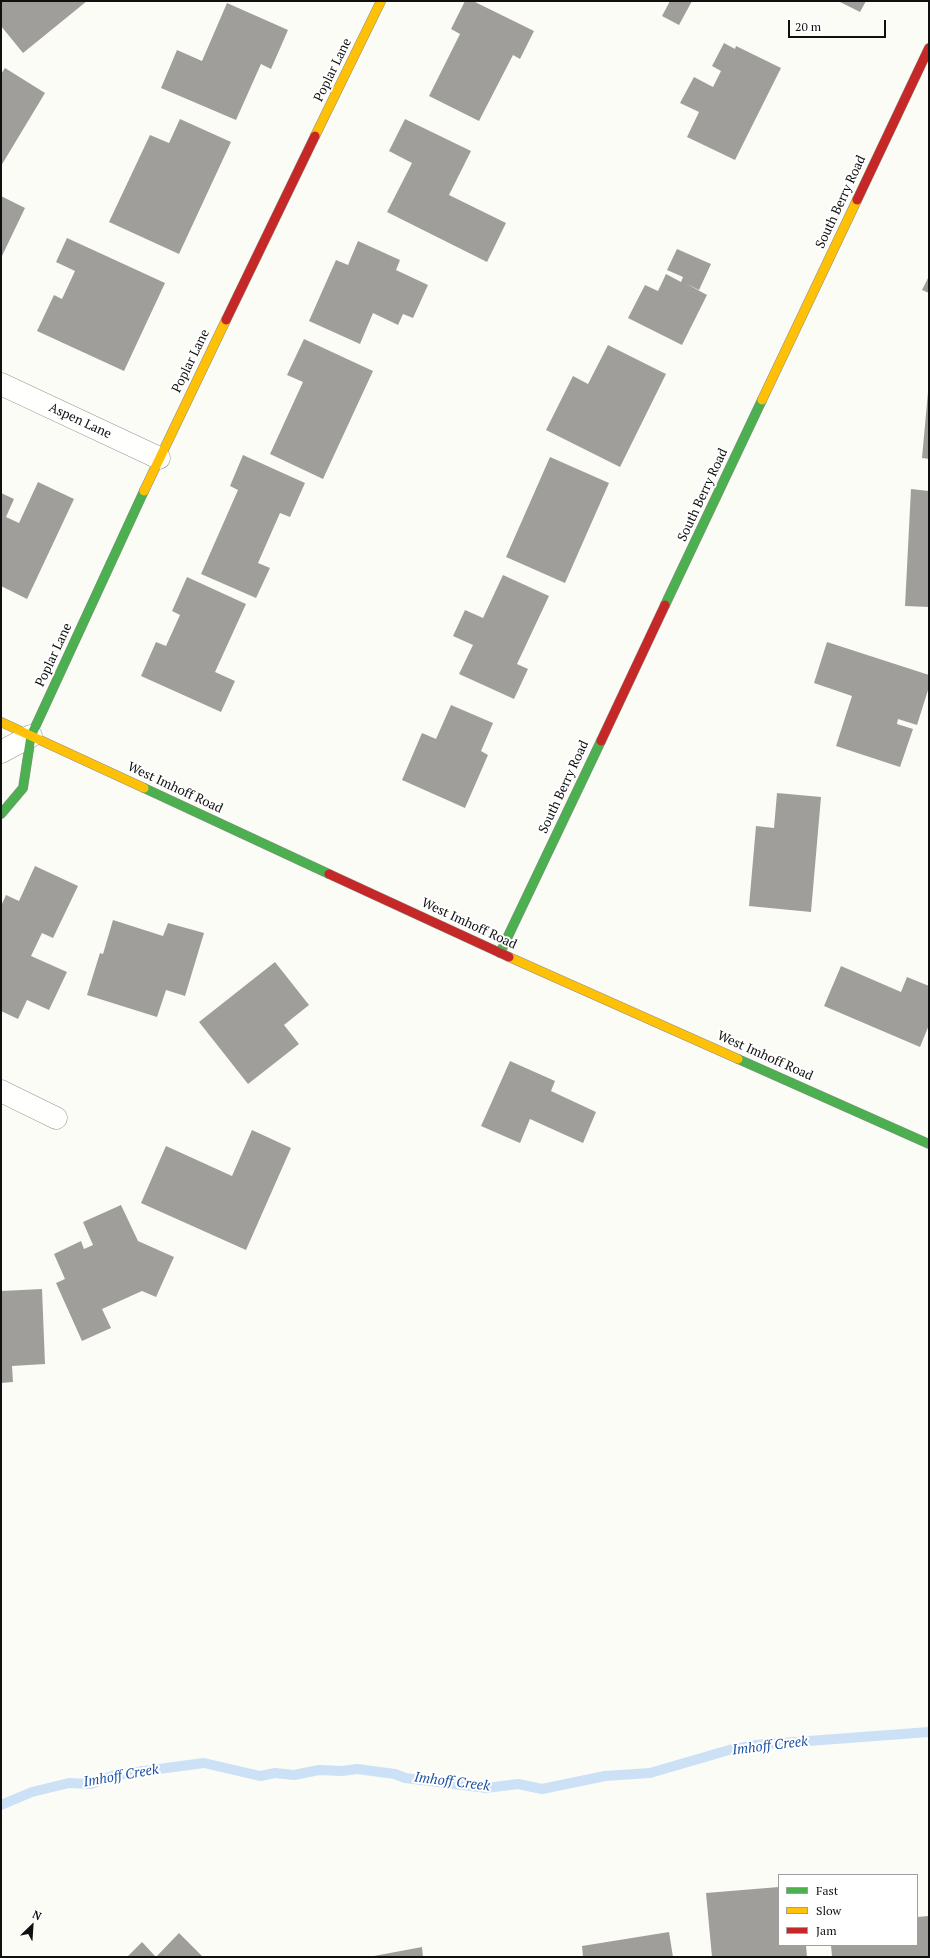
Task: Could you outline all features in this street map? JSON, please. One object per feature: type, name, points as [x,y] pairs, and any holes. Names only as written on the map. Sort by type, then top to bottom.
[{"type":"street","name":"Poplar Lane","points":[[1,814],[23,788],[30,736],[159,458],[381,1]]},
{"type":"street","name":"South Berry Road","points":[[500,953],[929,48]]},
{"type":"street","name":"Aspen Lane","points":[[1,384],[159,458]]},
{"type":"street","name":"West Imhoff Road","points":[[1,722],[500,953],[929,1144]]},
{"type":"street","points":[[1,752],[30,736]]},
{"type":"street","points":[[1,1091],[56,1118]]},
{"type":"building","points":[[1,1],[87,1],[23,53],[1,26]]},
{"type":"building","points":[[465,1],[473,1],[534,31],[520,59],[513,55],[479,121],[429,96],[460,34],[451,29]]},
{"type":"building","points":[[670,1],[692,1],[679,25],[662,16]]},
{"type":"building","points":[[838,1],[866,1],[860,12]]},
{"type":"building","points":[[227,3],[288,30],[271,69],[261,64],[236,120],[161,88],[177,50],[202,61]]},
{"type":"building","points":[[724,43],[735,49],[736,46],[781,68],[735,160],[687,137],[699,112],[680,103],[694,77],[713,87],[721,71],[712,66]]},
{"type":"building","points":[[5,68],[45,93],[1,166],[1,74]]},
{"type":"building","points":[[180,119],[231,142],[179,254],[109,222],[150,135],[169,143]]},
{"type":"building","points":[[405,119],[471,151],[449,195],[506,223],[487,262],[387,212],[412,163],[389,151]]},
{"type":"building","points":[[1,196],[25,208],[1,258]]},
{"type":"building","points":[[67,238],[165,283],[124,371],[37,331],[54,295],[62,299],[75,271],[56,262]]},
{"type":"building","points":[[358,241],[400,260],[396,270],[428,285],[413,318],[403,314],[398,325],[373,313],[360,344],[309,321],[336,260],[348,265]]},
{"type":"building","points":[[677,249],[711,264],[699,290],[685,283],[707,295],[682,345],[628,318],[645,285],[658,291],[666,274],[681,282],[683,277],[667,270]]},
{"type":"building","points":[[929,276],[929,293],[922,290]]},
{"type":"building","points":[[304,339],[373,371],[323,479],[270,454],[303,382],[287,375]]},
{"type":"building","points":[[608,345],[666,374],[620,467],[546,430],[573,376],[588,384]]},
{"type":"building","points":[[928,392],[929,393],[929,459],[922,458]]},
{"type":"building","points":[[243,455],[305,483],[290,517],[280,513],[258,563],[270,568],[256,598],[201,574],[238,490],[230,486]]},
{"type":"building","points":[[550,457],[609,483],[565,583],[506,557]]},
{"type":"building","points":[[38,482],[74,499],[27,599],[1,586],[1,493],[14,499],[6,517],[19,523]]},
{"type":"building","points":[[911,489],[929,491],[929,607],[905,606]]},
{"type":"building","points":[[503,575],[549,596],[517,664],[528,669],[514,699],[459,674],[473,645],[453,636],[465,610],[483,618]]},
{"type":"building","points":[[187,577],[246,604],[215,672],[235,681],[221,712],[141,676],[156,642],[166,646],[180,615],[172,611]]},
{"type":"building","points":[[827,642],[929,675],[929,687],[917,725],[898,719],[897,724],[913,729],[900,767],[836,746],[852,696],[814,683]]},
{"type":"building","points":[[451,705],[493,723],[481,751],[488,755],[465,808],[402,780],[422,733],[436,739]]},
{"type":"building","points":[[777,793],[821,797],[811,912],[749,906],[756,826],[774,828]]},
{"type":"building","points":[[35,866],[78,886],[53,938],[42,933],[31,956],[67,972],[49,1010],[27,1000],[18,1019],[1,1011],[1,906],[6,895],[19,901]]},
{"type":"building","points":[[113,920],[163,936],[168,923],[204,933],[185,996],[166,990],[157,1017],[87,995],[100,953],[103,954]]},
{"type":"building","points":[[275,962],[309,1005],[284,1025],[299,1044],[248,1084],[199,1022]]},
{"type":"building","points":[[841,966],[901,992],[907,977],[929,986],[929,1025],[920,1047],[824,1006]]},
{"type":"building","points":[[510,1061],[555,1081],[551,1091],[596,1112],[583,1143],[530,1119],[520,1143],[481,1126]]},
{"type":"building","points":[[252,1130],[291,1148],[246,1250],[141,1203],[166,1146],[232,1176]]},
{"type":"building","points":[[121,1205],[138,1241],[174,1257],[156,1297],[142,1291],[102,1309],[111,1328],[82,1341],[56,1283],[65,1279],[54,1254],[81,1241],[84,1249],[93,1245],[83,1222]]},
{"type":"building","points":[[42,1289],[45,1364],[12,1366],[13,1382],[1,1383],[1,1291]]},
{"type":"building","points":[[778,1887],[778,1946],[806,1946],[807,1957],[712,1957],[706,1893]]},
{"type":"building","points":[[929,1916],[929,1957],[832,1957],[831,1946],[918,1946],[918,1917]]},
{"type":"building","points":[[669,1932],[673,1957],[583,1957],[582,1946]]},
{"type":"building","points":[[179,1933],[203,1957],[156,1957]]},
{"type":"building","points":[[142,1942],[156,1957],[127,1957]]},
{"type":"building","points":[[422,1947],[423,1957],[374,1957],[374,1956]]},
{"type":"waterway","name":"Imhoff Creek","points":[[1,1805],[32,1792],[69,1783],[91,1784],[112,1776],[204,1763],[260,1776],[275,1773],[294,1775],[319,1770],[342,1771],[357,1769],[395,1774],[405,1778],[486,1788],[518,1784],[542,1789],[605,1776],[650,1773],[729,1750],[755,1745],[929,1732]]},
{"type":"traffic: fast","points":[[665,605],[762,400]]},
{"type":"traffic: fast","points":[[1,814],[23,788],[31,736],[144,491]]},
{"type":"traffic: fast","points":[[500,953],[601,741]]},
{"type":"traffic: fast","points":[[144,788],[329,874]]},
{"type":"traffic: fast","points":[[738,1059],[929,1144]]},
{"type":"traffic: slow","points":[[315,136],[381,1]]},
{"type":"traffic: slow","points":[[762,400],[857,200]]},
{"type":"traffic: slow","points":[[144,491],[226,320]]},
{"type":"traffic: slow","points":[[1,722],[144,788]]},
{"type":"traffic: slow","points":[[509,957],[738,1059]]},
{"type":"traffic: jam","points":[[857,200],[929,48]]},
{"type":"traffic: jam","points":[[226,320],[315,136]]},
{"type":"traffic: jam","points":[[601,741],[665,605]]},
{"type":"traffic: jam","points":[[329,874],[509,957]]}]
